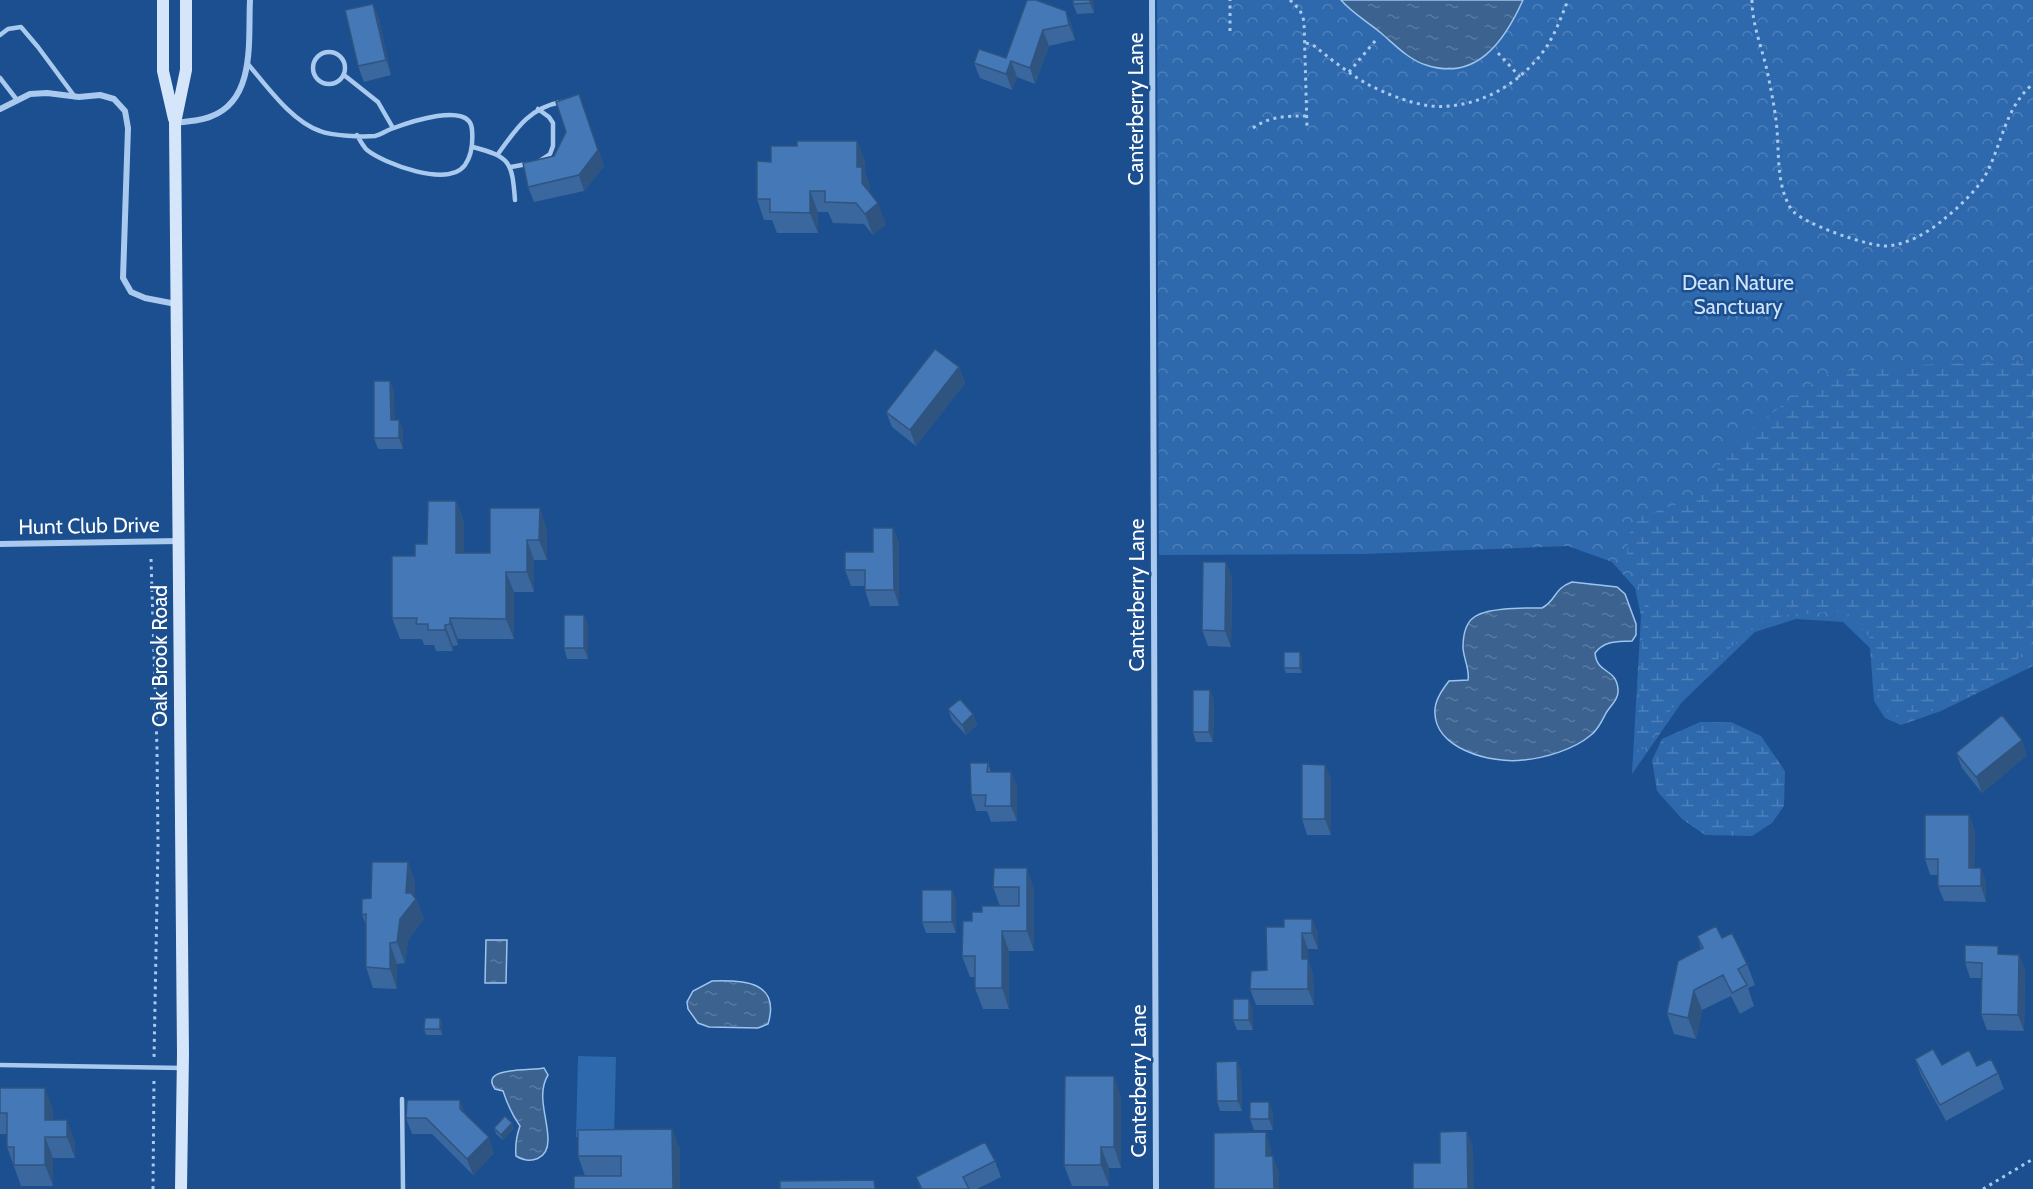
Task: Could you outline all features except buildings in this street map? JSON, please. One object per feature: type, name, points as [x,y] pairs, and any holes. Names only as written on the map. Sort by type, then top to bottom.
[{"type":"main road","name":"Oak Brook Road","points":[[163,0],[163,71],[175,123]]},
{"type":"main road","name":"Oak Brook Road","points":[[181,1189],[183,1068],[175,123],[186,70],[186,0]]},
{"type":"street","points":[[175,123],[211,117],[226,109],[235,100],[243,84],[247,63],[250,0]]},
{"type":"street","name":"Canterberry Lane","points":[[1152,0],[1156,1189]]},
{"type":"street","points":[[0,109],[30,94],[47,93],[75,97],[100,95],[114,99],[125,111],[128,128],[123,278],[131,292],[146,298],[176,304]]},
{"type":"street","name":"Hunt Club Drive","points":[[0,544],[178,541]]},
{"type":"lane","points":[[0,35],[8,29],[21,27],[38,46],[75,97]]},
{"type":"lane","points":[[323,53],[336,53],[344,62],[344,75],[335,84],[322,83],[314,74],[314,62],[323,53]]},
{"type":"lane","points":[[247,63],[296,118],[320,131],[376,136],[393,128],[441,115],[456,114],[465,118],[472,126],[472,147],[465,165],[456,172],[432,174],[386,162],[365,148],[357,135]]},
{"type":"lane","points":[[344,75],[378,102],[393,128]]},
{"type":"lane","points":[[0,78],[17,100]]},
{"type":"lane","points":[[498,154],[513,134],[538,109],[550,104],[570,102]]},
{"type":"lane","points":[[511,167],[533,163],[550,154],[553,146],[553,123],[538,109]]},
{"type":"lane","points":[[472,147],[498,154],[511,167],[515,200]]},
{"type":"lane","points":[[0,1065],[183,1068]]},
{"type":"lane","points":[[402,1099],[403,1189]]},
{"type":"path","points":[[1230,0],[1230,31]]},
{"type":"path","points":[[1290,0],[1300,10],[1304,21],[1307,128]]},
{"type":"path","points":[[1306,43],[1313,45],[1349,72],[1386,92],[1418,103],[1440,106],[1484,98],[1510,85],[1548,45],[1568,0]]},
{"type":"path","points":[[1752,0],[1752,18],[1763,51],[1776,121],[1778,170],[1782,190],[1792,210],[1803,219],[1822,228],[1879,246],[1892,246],[1929,232],[1960,205],[1985,175],[2015,105],[2033,84]]},
{"type":"path","points":[[1349,72],[1376,40]]},
{"type":"path","points":[[1498,53],[1520,76]]},
{"type":"path","points":[[1253,128],[1275,117],[1307,116]]},
{"type":"path","points":[[151,559],[158,750],[153,1189]]},
{"type":"path","points":[[1983,1189],[2033,1158]]},
{"type":"green space","name":"Dean Nature Sanctuary","points":[[1157,0],[2033,0],[2033,666],[1941,711],[1901,725],[1885,718],[1874,701],[1870,648],[1843,622],[1796,619],[1755,632],[1682,702],[1632,774],[1641,616],[1635,588],[1612,562],[1568,546],[1365,554],[1159,555]]},
{"type":"green space","points":[[2033,360],[2033,644],[2025,648],[2007,675],[1954,702],[1936,707],[1916,717],[1905,719],[1890,715],[1879,699],[1871,639],[1858,623],[1844,611],[1786,615],[1758,623],[1712,664],[1681,695],[1645,748],[1638,750],[1636,745],[1645,599],[1627,562],[1628,536],[1640,517],[1675,505],[1711,484],[1724,456],[1746,433],[1832,372],[1897,366]]},
{"type":"green space","points":[[1700,722],[1731,722],[1761,736],[1785,771],[1784,806],[1772,823],[1752,836],[1705,835],[1682,819],[1657,791],[1652,760],[1662,739]]},
{"type":"green space","points":[[578,1056],[616,1057],[614,1138],[576,1137]]},
{"type":"water","points":[[1341,0],[1523,0],[1498,43],[1487,54],[1460,68],[1444,69],[1420,63],[1408,56]]},
{"type":"water","points":[[1572,582],[1617,587],[1625,594],[1636,624],[1636,635],[1632,641],[1607,644],[1595,653],[1599,665],[1614,677],[1618,689],[1616,699],[1598,728],[1584,740],[1567,749],[1523,760],[1510,761],[1481,756],[1453,744],[1443,734],[1437,723],[1435,709],[1438,697],[1449,681],[1468,680],[1463,644],[1470,621],[1479,614],[1496,610],[1542,608],[1561,588]]},
{"type":"water","points":[[486,940],[507,940],[506,983],[485,983]]},
{"type":"water","points":[[712,981],[747,983],[764,991],[769,999],[771,1010],[768,1024],[758,1028],[709,1027],[698,1023],[688,1009],[687,1002],[693,991]]},
{"type":"water","points":[[544,1068],[548,1075],[543,1090],[548,1132],[547,1147],[542,1156],[538,1158],[522,1159],[516,1156],[516,1141],[520,1126],[503,1091],[495,1089],[492,1082],[494,1076],[500,1073]]}]
